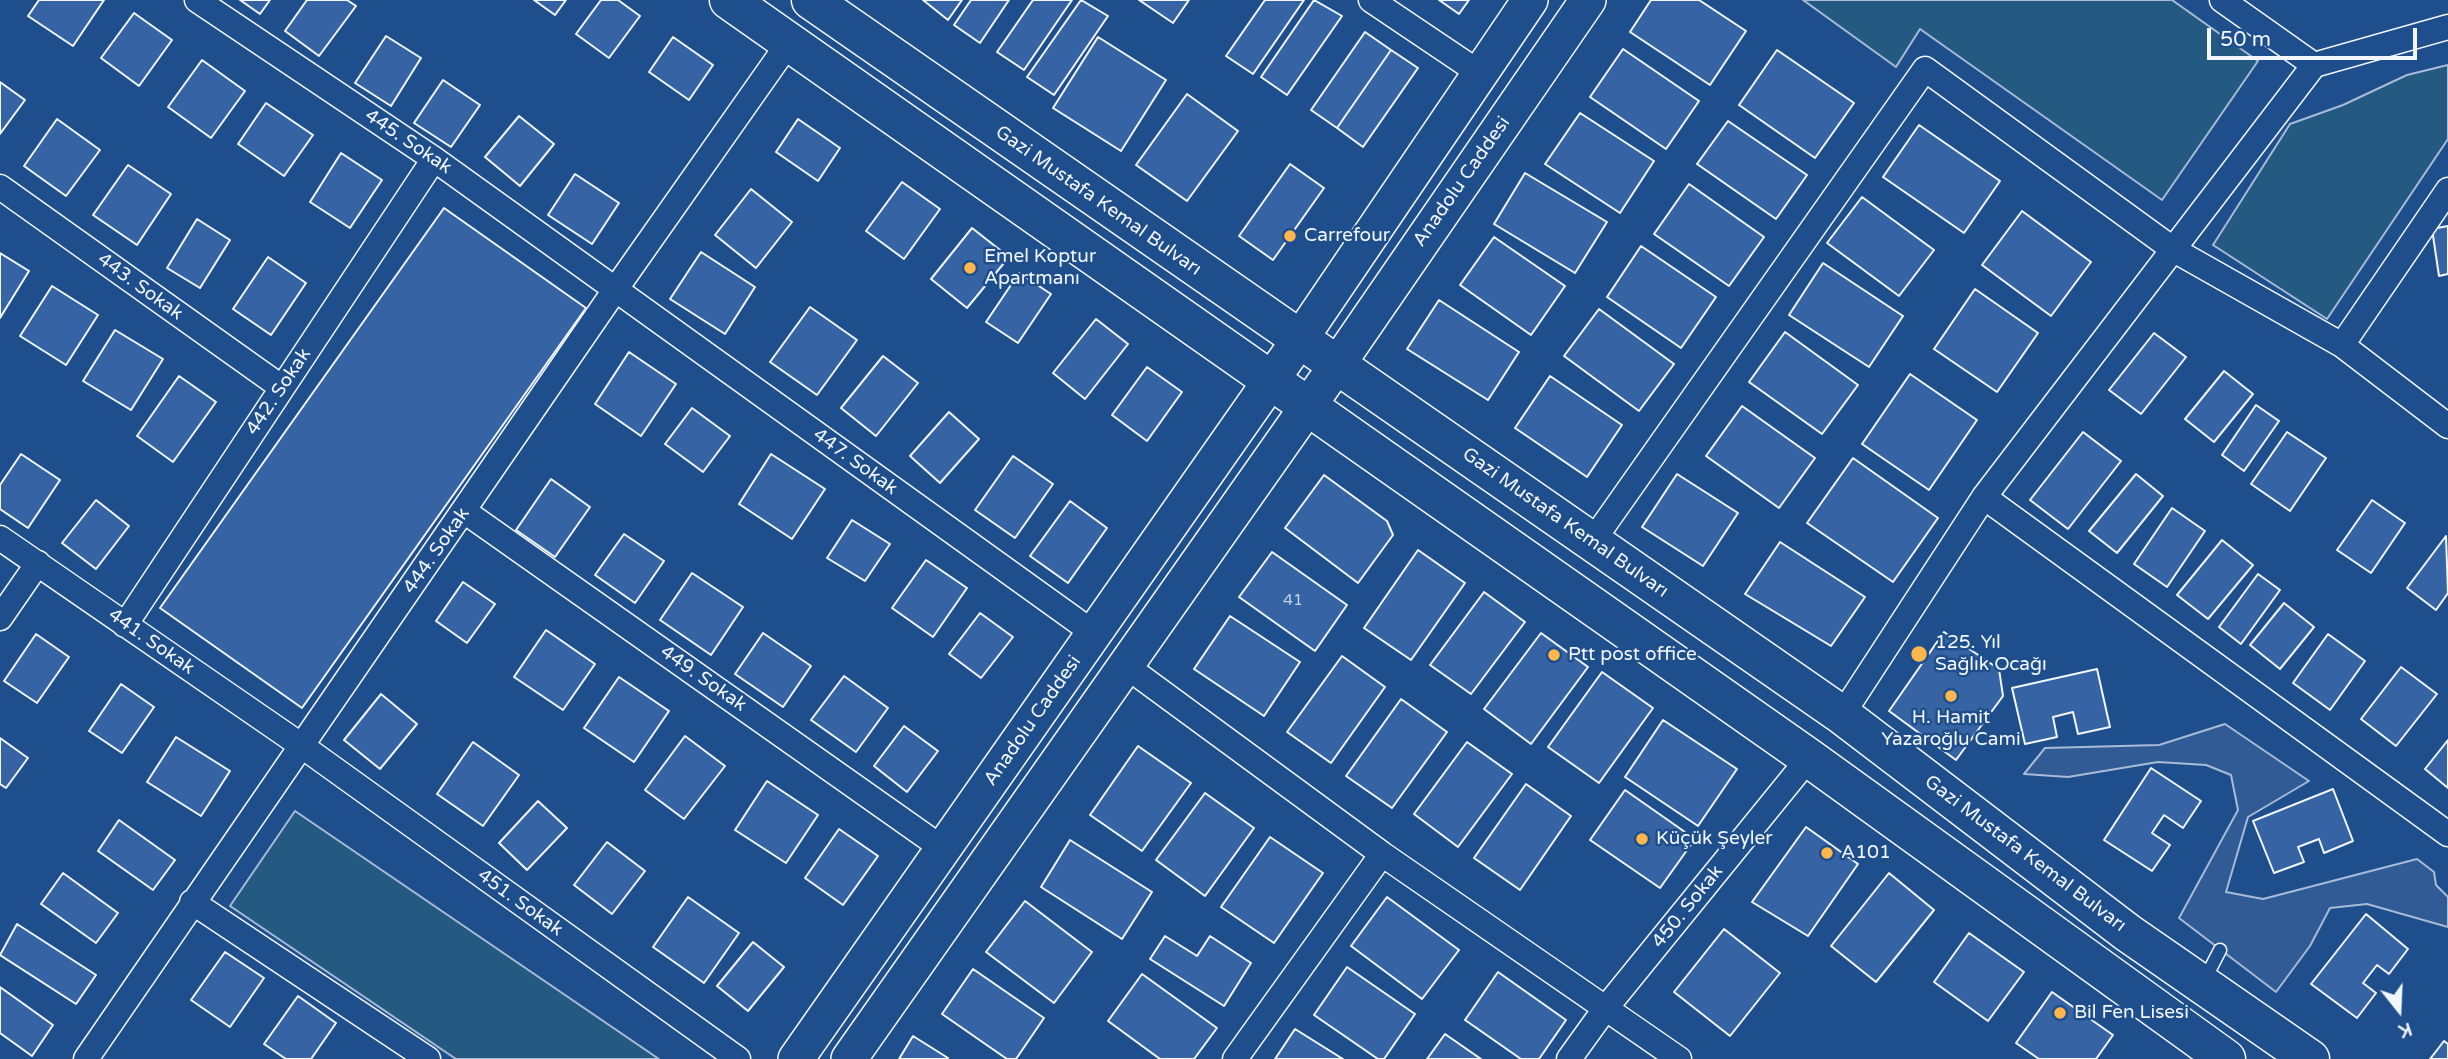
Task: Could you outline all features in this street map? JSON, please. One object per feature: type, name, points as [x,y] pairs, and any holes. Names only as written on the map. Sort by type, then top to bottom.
[{"type":"main road","points":[[729,0],[788,44],[1809,758],[2226,1059]]},
{"type":"main road","name":"Gazi Mustafa Kemal Bulvarı","points":[[810,0],[1842,715],[2128,933],[2309,1059]]},
{"type":"main road","points":[[1300,339],[1478,72],[1530,0]]},
{"type":"main road","name":"Anadolu Caddesi","points":[[1307,408],[1588,0]]},
{"type":"main road","name":"Anadolu Caddesi","points":[[796,1059],[1300,339]]},
{"type":"main road","points":[[849,1059],[1307,408]]},
{"type":"street","name":"445. Sokak","points":[[197,0],[435,159],[615,290]]},
{"type":"street","points":[[1370,0],[1478,72]]},
{"type":"street","points":[[2222,0],[2314,65]]},
{"type":"street","points":[[1842,715],[1984,497],[2314,65],[2448,27]]},
{"type":"street","name":"444. Sokak","points":[[86,1059],[615,290],[788,44]]},
{"type":"street","points":[[1592,541],[1924,69],[2174,250],[2342,345],[2448,426]]},
{"type":"street","name":"442. Sokak","points":[[125,625],[435,159]]},
{"type":"street","name":"443. Sokak","points":[[0,187],[281,387]]},
{"type":"street","points":[[2342,345],[2448,190]]},
{"type":"street","name":"447. Sokak","points":[[615,290],[1095,634]]},
{"type":"street","points":[[1984,497],[2448,834]]},
{"type":"street","name":"449. Sokak","points":[[464,511],[942,848]]},
{"type":"street","name":"441. Sokak","points":[[0,538],[302,747]]},
{"type":"street","points":[[0,618],[38,564]]},
{"type":"street","points":[[1126,666],[1382,855],[1679,1059]]},
{"type":"street","name":"451. Sokak","points":[[302,747],[738,1059]]},
{"type":"street","name":"450. Sokak","points":[[1569,1059],[1605,1009],[1809,758]]},
{"type":"street","points":[[1235,1059],[1382,855]]},
{"type":"street","points":[[192,902],[428,1059]]},
{"type":"lane","points":[[2203,985],[2220,950]]},
{"type":"shaded area","points":[[1803,0],[2172,0],[2258,61],[2162,200],[1920,29],[1896,67]]},
{"type":"shaded area","points":[[2448,65],[2448,139],[2327,319],[2213,245],[2290,124],[2343,105],[2407,75]]},
{"type":"shaded area","points":[[2225,724],[2309,781],[2248,817],[2226,892],[2263,899],[2417,859],[2434,872],[2436,885],[2448,897],[2448,927],[2367,904],[2330,908],[2310,946],[2276,992],[2179,918],[2238,810],[2231,775],[2206,765],[2158,762],[2068,777],[2024,774],[2045,748],[2159,745]]},
{"type":"shaded area","points":[[295,811],[659,1059],[456,1059],[230,906]]},
{"type":"building","points":[[39,0],[104,0],[73,46],[28,16]]},
{"type":"building","points":[[240,0],[270,0],[260,14]]},
{"type":"building","points":[[307,0],[347,0],[356,6],[319,56],[285,31]]},
{"type":"building","points":[[534,0],[566,0],[555,15]]},
{"type":"building","points":[[601,0],[618,0],[640,16],[609,58],[576,34]]},
{"type":"building","points":[[923,0],[962,0],[948,20]]},
{"type":"building","points":[[971,0],[1009,0],[980,43],[954,25]]},
{"type":"building","points":[[1033,0],[1072,0],[1024,70],[997,52]]},
{"type":"building","points":[[1081,0],[1108,16],[1054,95],[1027,77]]},
{"type":"building","points":[[1139,0],[1189,0],[1173,23]]},
{"type":"building","points":[[1265,0],[1304,0],[1253,74],[1226,56]]},
{"type":"building","points":[[1314,0],[1342,16],[1287,95],[1261,77]]},
{"type":"building","points":[[1439,0],[1469,0],[1459,14]]},
{"type":"building","points":[[1651,0],[1699,0],[1746,31],[1710,85],[1630,32]]},
{"type":"building","points":[[134,13],[172,40],[139,86],[101,58]]},
{"type":"building","points":[[1365,32],[1391,50],[1337,128],[1311,110]]},
{"type":"building","points":[[386,36],[421,58],[391,106],[355,83]]},
{"type":"building","points":[[673,37],[713,65],[689,100],[649,72]]},
{"type":"building","points":[[1098,37],[1166,80],[1121,151],[1053,108]]},
{"type":"building","points":[[1623,49],[1699,101],[1666,149],[1590,97]]},
{"type":"building","points":[[1391,50],[1418,68],[1363,147],[1337,128]]},
{"type":"building","points":[[1777,50],[1854,103],[1815,158],[1739,105]]},
{"type":"building","points":[[202,60],[245,91],[211,138],[168,107]]},
{"type":"building","points":[[443,80],[480,105],[451,147],[414,123]]},
{"type":"building","points":[[0,82],[25,100],[0,134]]},
{"type":"building","points":[[1187,94],[1238,131],[1187,201],[1136,165]]},
{"type":"building","points":[[266,103],[313,135],[284,176],[238,144]]},
{"type":"building","points":[[1580,113],[1654,161],[1620,213],[1545,164]]},
{"type":"building","points":[[519,116],[554,144],[520,186],[485,157]]},
{"type":"building","points":[[57,119],[100,150],[66,196],[24,166]]},
{"type":"building","points":[[798,119],[840,148],[818,181],[776,152]]},
{"type":"building","points":[[1728,121],[1807,175],[1776,219],[1697,164]]},
{"type":"building","points":[[1919,125],[2000,181],[1964,233],[1883,177]]},
{"type":"building","points":[[341,153],[382,180],[350,228],[310,202]]},
{"type":"building","points":[[1290,164],[1324,188],[1273,260],[1239,236]]},
{"type":"building","points":[[128,165],[171,194],[137,245],[93,215]]},
{"type":"building","points":[[1525,173],[1607,222],[1575,273],[1494,224]]},
{"type":"building","points":[[575,174],[619,203],[592,244],[548,215]]},
{"type":"building","points":[[902,182],[940,209],[904,259],[866,231]]},
{"type":"building","points":[[1689,184],[1764,237],[1729,286],[1654,234]]},
{"type":"building","points":[[751,189],[792,222],[756,268],[715,235]]},
{"type":"building","points":[[1862,197],[1934,250],[1899,296],[1827,243]]},
{"type":"building","points":[[444,208],[586,308],[302,708],[160,608]]},
{"type":"building","points":[[2022,211],[2091,262],[2051,316],[1982,265]]},
{"type":"building","points":[[197,219],[230,240],[200,288],[167,268]]},
{"type":"building","points":[[2448,226],[2448,274],[2439,276],[2432,229]]},
{"type":"building","name":"Emel Koptur Apartmanı","points":[[972,228],[1009,257],[967,308],[931,279]]},
{"type":"building","points":[[1494,237],[1565,286],[1531,335],[1460,285]]},
{"type":"building","points":[[1641,246],[1716,297],[1681,348],[1607,297]]},
{"type":"building","points":[[701,252],[755,287],[725,334],[670,299]]},
{"type":"building","points":[[0,253],[29,271],[0,318]]},
{"type":"building","points":[[268,257],[306,283],[271,335],[233,309]]},
{"type":"building","points":[[1823,263],[1903,316],[1869,367],[1789,315]]},
{"type":"building","points":[[1019,273],[1051,294],[1018,343],[986,322]]},
{"type":"building","points":[[52,286],[98,315],[66,365],[20,336]]},
{"type":"building","points":[[1975,289],[2038,333],[1997,392],[1934,349]]},
{"type":"building","points":[[1439,300],[1519,352],[1488,400],[1407,349]]},
{"type":"building","points":[[810,307],[857,340],[817,395],[770,362]]},
{"type":"building","points":[[1599,309],[1674,364],[1639,411],[1564,356]]},
{"type":"building","points":[[1096,319],[1128,344],[1085,399],[1053,373]]},
{"type":"building","points":[[115,330],[163,359],[131,410],[83,381]]},
{"type":"building","points":[[1785,332],[1858,385],[1822,434],[1749,382]]},
{"type":"building","points":[[2154,333],[2186,357],[2141,414],[2109,390]]},
{"type":"building","points":[[629,352],[676,384],[641,436],[595,404]]},
{"type":"building","points":[[883,356],[918,383],[876,436],[841,408]]},
{"type":"building","points":[[1147,367],[1182,392],[1147,441],[1112,415]]},
{"type":"building","points":[[2224,371],[2253,394],[2214,442],[2185,419]]},
{"type":"building","points":[[1910,374],[1977,420],[1929,490],[1862,444]]},
{"type":"building","points":[[179,376],[216,402],[173,462],[137,436]]},
{"type":"building","points":[[1550,376],[1622,425],[1587,477],[1515,428]]},
{"type":"building","points":[[2256,405],[2279,421],[2244,471],[2222,455]]},
{"type":"building","points":[[1742,406],[1815,458],[1779,508],[1706,456]]},
{"type":"building","points":[[692,408],[730,436],[703,472],[665,444]]},
{"type":"building","points":[[949,412],[979,439],[940,483],[910,456]]},
{"type":"building","points":[[2083,432],[2121,461],[2068,529],[2030,500]]},
{"type":"building","points":[[2287,432],[2326,458],[2290,511],[2251,484]]},
{"type":"building","points":[[21,454],[60,480],[28,528],[0,509],[0,485]]},
{"type":"building","points":[[771,454],[825,489],[792,539],[739,504]]},
{"type":"building","points":[[1013,456],[1053,484],[1015,538],[975,510]]},
{"type":"building","points":[[1853,458],[1938,518],[1893,582],[1807,523]]},
{"type":"building","points":[[1677,474],[1738,513],[1703,566],[1642,527]]},
{"type":"building","points":[[2136,474],[2163,496],[2117,553],[2089,531]]},
{"type":"building","points":[[1324,475],[1387,521],[1393,535],[1358,583],[1285,528]]},
{"type":"building","points":[[551,479],[590,507],[555,557],[516,530]]},
{"type":"building","points":[[96,500],[129,526],[96,569],[62,543]]},
{"type":"building","points":[[2372,500],[2405,523],[2371,573],[2337,550]]},
{"type":"building","points":[[1070,501],[1107,528],[1068,583],[1030,556]]},
{"type":"building","points":[[2172,508],[2205,531],[2167,587],[2134,564]]},
{"type":"building","points":[[852,520],[890,544],[865,581],[827,558]]},
{"type":"building","points":[[624,534],[664,561],[635,603],[595,575]]},
{"type":"building","points":[[2446,536],[2448,593],[2436,610],[2407,588]]},
{"type":"building","points":[[2222,540],[2253,565],[2208,619],[2177,595]]},
{"type":"building","points":[[1780,542],[1865,597],[1831,646],[1745,594]]},
{"type":"building","points":[[1418,550],[1465,583],[1411,660],[1364,628]]},
{"type":"building","points":[[1272,552],[1347,605],[1315,651],[1239,597]]},
{"type":"building","points":[[926,560],[967,588],[933,637],[892,608]]},
{"type":"building","points":[[692,573],[743,607],[711,655],[660,620]]},
{"type":"building","points":[[2258,574],[2280,590],[2241,644],[2219,627]]},
{"type":"building","points":[[463,582],[495,604],[467,643],[436,621]]},
{"type":"building","points":[[1484,592],[1525,622],[1471,694],[1430,665]]},
{"type":"building","points":[[2284,603],[2314,627],[2280,669],[2250,645]]},
{"type":"building","points":[[980,613],[1013,637],[981,678],[949,654]]},
{"type":"building","points":[[1230,616],[1300,662],[1264,716],[1194,669]]},
{"type":"building","points":[[546,630],[595,664],[563,710],[514,677]]},
{"type":"building","name":"H. Hamit Yazaroğlu Cami","points":[[1944,632],[1999,669],[2003,696],[1956,760],[1889,711]]},
{"type":"building","points":[[763,633],[811,666],[783,707],[735,674]]},
{"type":"building","points":[[1541,633],[1588,667],[1531,744],[1484,709]]},
{"type":"building","points":[[36,634],[69,657],[37,703],[4,681]]},
{"type":"building","points":[[2328,634],[2365,661],[2330,710],[2293,683]]},
{"type":"building","points":[[1342,656],[1385,687],[1331,763],[1287,732]]},
{"type":"building","points":[[2401,667],[2437,694],[2396,746],[2361,719]]},
{"type":"building","points":[[2097,669],[2110,727],[2078,734],[2073,712],[2053,717],[2057,737],[2025,744],[2012,688]]},
{"type":"building","points":[[1602,672],[1653,708],[1599,783],[1548,747]]},
{"type":"building","points":[[844,676],[888,708],[856,752],[811,720]]},
{"type":"building","points":[[619,677],[669,711],[634,762],[584,728]]},
{"type":"building","points":[[121,684],[154,707],[122,753],[89,731]]},
{"type":"building","points":[[381,694],[417,724],[380,769],[344,740]]},
{"type":"building","points":[[1401,699],[1447,732],[1392,808],[1346,776]]},
{"type":"building","points":[[1663,720],[1737,769],[1698,826],[1625,777]]},
{"type":"building","points":[[904,726],[938,751],[907,792],[874,766]]},
{"type":"building","points":[[685,736],[725,766],[684,819],[645,790]]},
{"type":"building","points":[[176,737],[230,771],[201,816],[147,782]]},
{"type":"building","points":[[0,738],[28,758],[6,788],[0,784]]},
{"type":"building","points":[[2448,740],[2448,788],[2425,769]]},
{"type":"building","points":[[473,742],[519,775],[483,826],[437,794]]},
{"type":"building","points":[[1467,742],[1512,774],[1458,847],[1414,814]]},
{"type":"building","points":[[1138,746],[1191,783],[1142,851],[1090,815]]},
{"type":"building","points":[[2151,768],[2201,801],[2183,828],[2164,815],[2152,833],[2170,845],[2152,871],[2104,840]]},
{"type":"building","points":[[767,781],[818,815],[786,863],[735,830]]},
{"type":"building","points":[[1526,784],[1571,816],[1520,890],[1474,858]]},
{"type":"building","points":[[2333,789],[2353,841],[2324,853],[2319,839],[2298,847],[2304,862],[2274,873],[2253,821]]},
{"type":"building","name":"Küçük Şeyler","points":[[1625,790],[1695,839],[1660,888],[1590,840]]},
{"type":"building","points":[[1205,793],[1254,828],[1205,896],[1156,860]]},
{"type":"building","points":[[538,801],[567,828],[527,870],[499,843]]},
{"type":"building","points":[[119,820],[175,860],[153,890],[98,851]]},
{"type":"building","points":[[1806,827],[1858,864],[1808,936],[1752,902]]},
{"type":"building","points":[[839,829],[878,856],[843,905],[805,878]]},
{"type":"building","points":[[1270,837],[1323,873],[1274,943],[1221,907]]},
{"type":"building","points":[[1070,840],[1152,892],[1122,939],[1041,887]]},
{"type":"building","points":[[607,842],[645,871],[612,914],[574,885]]},
{"type":"building","points":[[63,873],[118,913],[96,943],[41,904]]},
{"type":"building","points":[[1889,873],[1934,910],[1876,982],[1831,946]]},
{"type":"building","points":[[688,897],[739,933],[704,983],[653,947]]},
{"type":"building","points":[[1387,897],[1459,950],[1422,999],[1351,946]]},
{"type":"building","points":[[1025,901],[1092,952],[1054,1003],[986,952]]},
{"type":"building","points":[[2366,914],[2408,949],[2389,974],[2377,965],[2363,983],[2376,993],[2357,1018],[2311,984]]},
{"type":"building","points":[[17,924],[96,975],[76,1004],[0,955]]},
{"type":"building","points":[[1724,929],[1780,973],[1730,1036],[1674,992]]},
{"type":"building","points":[[1969,933],[2024,972],[1988,1021],[1934,982]]},
{"type":"building","points":[[1165,936],[1197,956],[1210,936],[1251,963],[1224,1006],[1150,959]]},
{"type":"building","points":[[753,942],[784,967],[748,1011],[717,986]]},
{"type":"building","points":[[225,952],[264,978],[230,1027],[191,1000]]},
{"type":"building","points":[[1347,967],[1415,1014],[1384,1059],[1378,1059],[1314,1015]]},
{"type":"building","points":[[973,969],[1044,1018],[1016,1059],[1007,1059],[942,1014]]},
{"type":"building","points":[[1498,972],[1566,1020],[1539,1059],[1521,1059],[1465,1020]]},
{"type":"building","points":[[1142,974],[1217,1028],[1194,1059],[1160,1059],[1108,1021]]},
{"type":"building","points":[[0,987],[53,1025],[32,1056],[0,1033]]},
{"type":"building","name":"Bil Fen Lisesi","points":[[2052,992],[2113,1035],[2096,1059],[2039,1059],[2016,1043]]},
{"type":"building","points":[[298,996],[336,1023],[311,1059],[286,1059],[264,1044]]},
{"type":"building","points":[[1295,1029],[1343,1059],[1275,1059]]},
{"type":"building","points":[[1445,1034],[1481,1059],[1427,1059]]},
{"type":"building","points":[[913,1036],[948,1058],[899,1059]]},
{"type":"building","points":[[2444,1041],[2448,1044],[2448,1059],[2430,1059]]},
{"type":"place","name":"Carrefour","points":[[1290,236]]},
{"type":"place","name":"Emel Koptur Apartmanı","points":[[970,268]]},
{"type":"place","name":"125. Yıl Sağlık Ocağı","points":[[1919,654]]},
{"type":"place","name":"Ptt post office","points":[[1554,655]]},
{"type":"place","name":"H. Hamit Yazaroğlu Cami","points":[[1951,696]]},
{"type":"place","name":"Küçük Şeyler","points":[[1642,839]]},
{"type":"place","name":"A101","points":[[1827,853]]},
{"type":"place","name":"Bil Fen Lisesi","points":[[2060,1013]]}]
